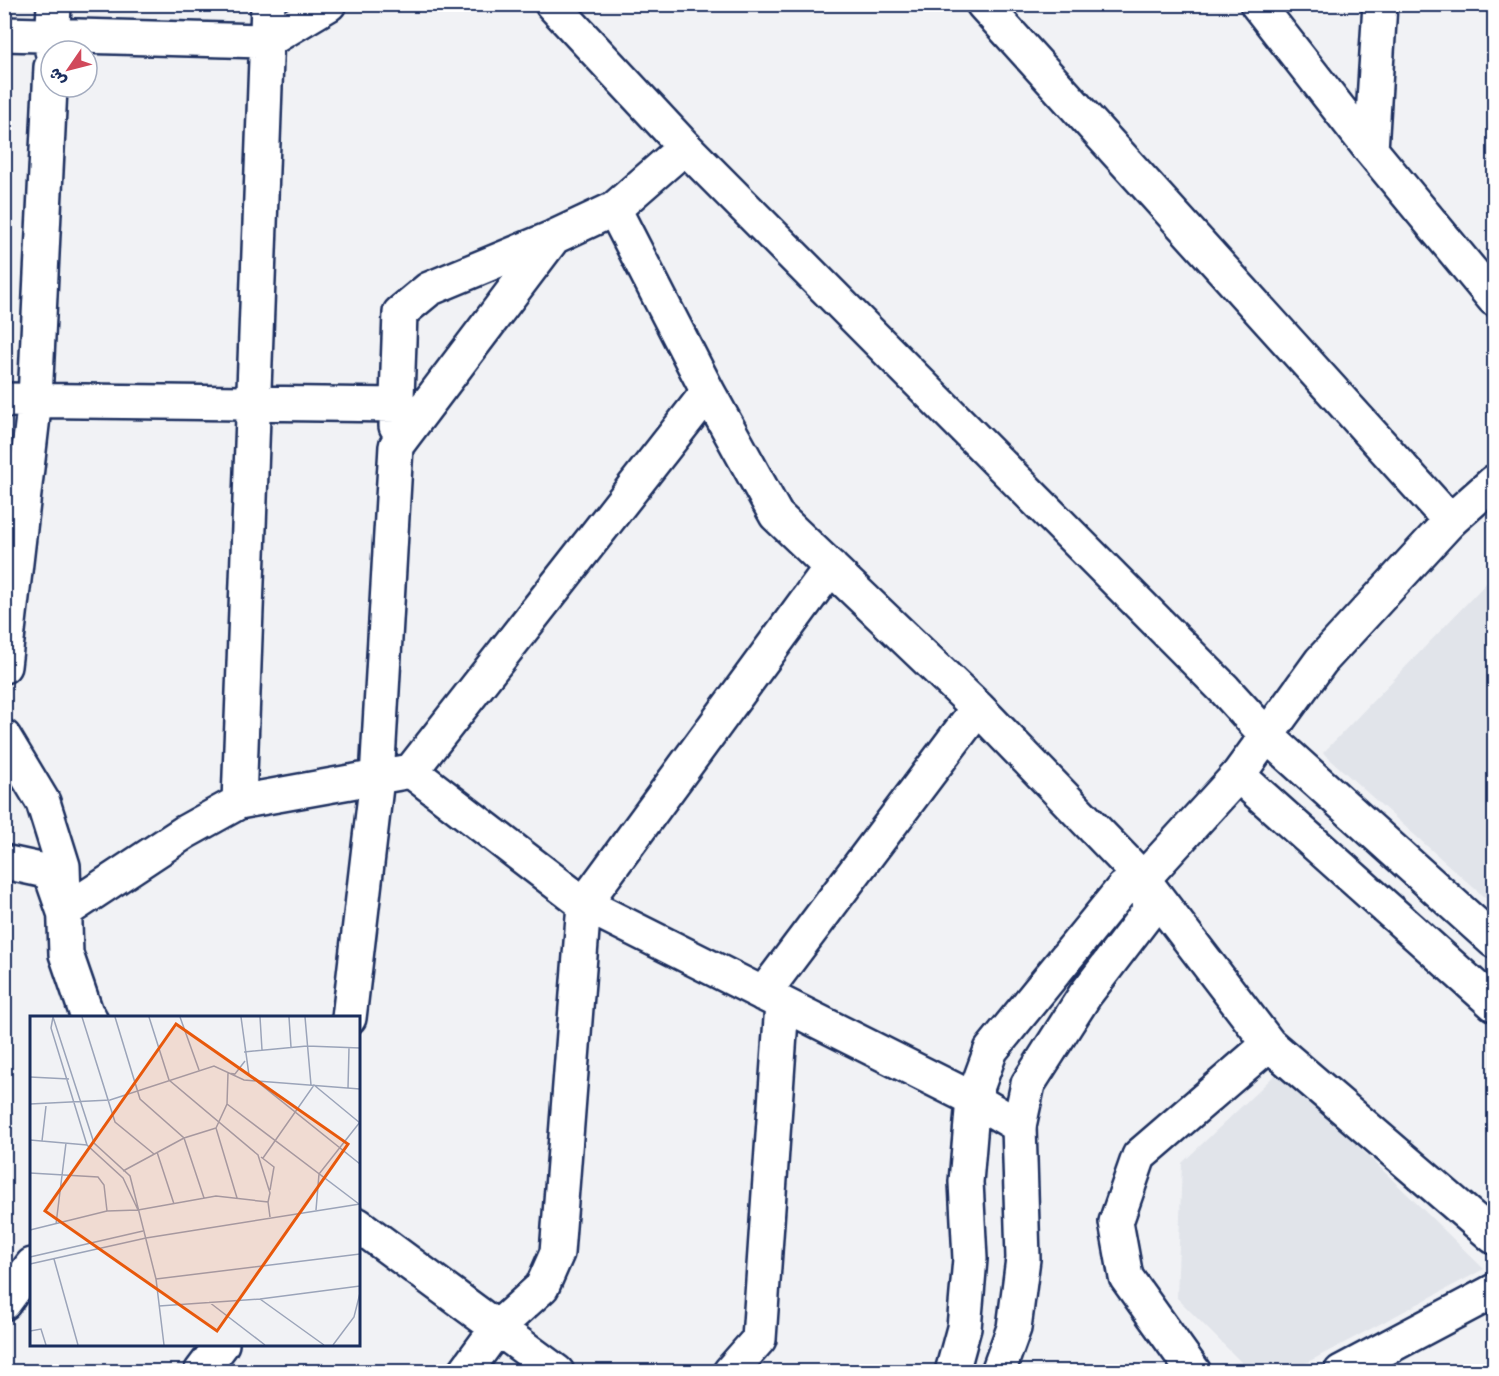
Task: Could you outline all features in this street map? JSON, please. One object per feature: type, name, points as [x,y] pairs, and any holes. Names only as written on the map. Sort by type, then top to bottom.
[{"type":"street","points":[[239,802],[268,4]]},
{"type":"street","points":[[99,39],[267,41],[329,4]]},
{"type":"street","points":[[552,4],[685,147],[1208,673],[1266,735],[1494,941]]},
{"type":"street","points":[[983,4],[1450,521]]},
{"type":"street","points":[[1257,4],[1371,150],[1494,299]]},
{"type":"street","points":[[1371,150],[1380,4]]},
{"type":"street","points":[[4,34],[52,39]]},
{"type":"street","points":[[4,666],[20,399],[47,99]]},
{"type":"street","points":[[350,1016],[377,778],[396,446],[400,313],[429,289],[554,237],[614,209],[685,147]]},
{"type":"street","points":[[614,209],[708,392],[776,515],[978,708],[1143,879],[1269,1044],[1494,1237]]},
{"type":"street","points":[[396,446],[554,237]]},
{"type":"street","points":[[64,912],[184,832],[239,802],[411,771],[708,392]]},
{"type":"street","points":[[20,399],[397,405]]},
{"type":"street","points":[[952,1371],[964,1328],[970,1259],[966,1182],[973,1099],[991,1050],[1123,888],[1143,879],[1238,775],[1322,660],[1450,521],[1494,482]]},
{"type":"street","points":[[465,1371],[498,1327],[542,1287],[557,1253],[584,904],[831,567]]},
{"type":"street","points":[[730,1371],[759,1339],[772,999],[978,708]]},
{"type":"street","points":[[4,737],[43,802],[63,866],[66,954],[90,1016]]},
{"type":"street","points":[[411,771],[584,904],[973,1099],[1019,1126]]},
{"type":"street","points":[[1238,775],[1494,1004]]},
{"type":"street","points":[[4,862],[50,872],[64,912]]},
{"type":"street","points":[[998,1371],[1014,1328],[1023,1259],[1019,1126],[1028,1084],[1085,995],[1150,910],[1143,879]]},
{"type":"street","points":[[1194,1371],[1126,1276],[1116,1222],[1139,1156],[1269,1044]]},
{"type":"street","points":[[360,1226],[557,1371]]},
{"type":"street","points":[[4,1303],[30,1269]]},
{"type":"street","points":[[1341,1371],[1494,1292]]},
{"type":"street","points":[[201,1371],[220,1346]]},
{"type":"shaded area","points":[[1494,575],[1494,906],[1323,753]]},
{"type":"shaded area","points":[[1280,1070],[1484,1269],[1291,1371],[1250,1371],[1177,1298],[1182,1163]]}]
